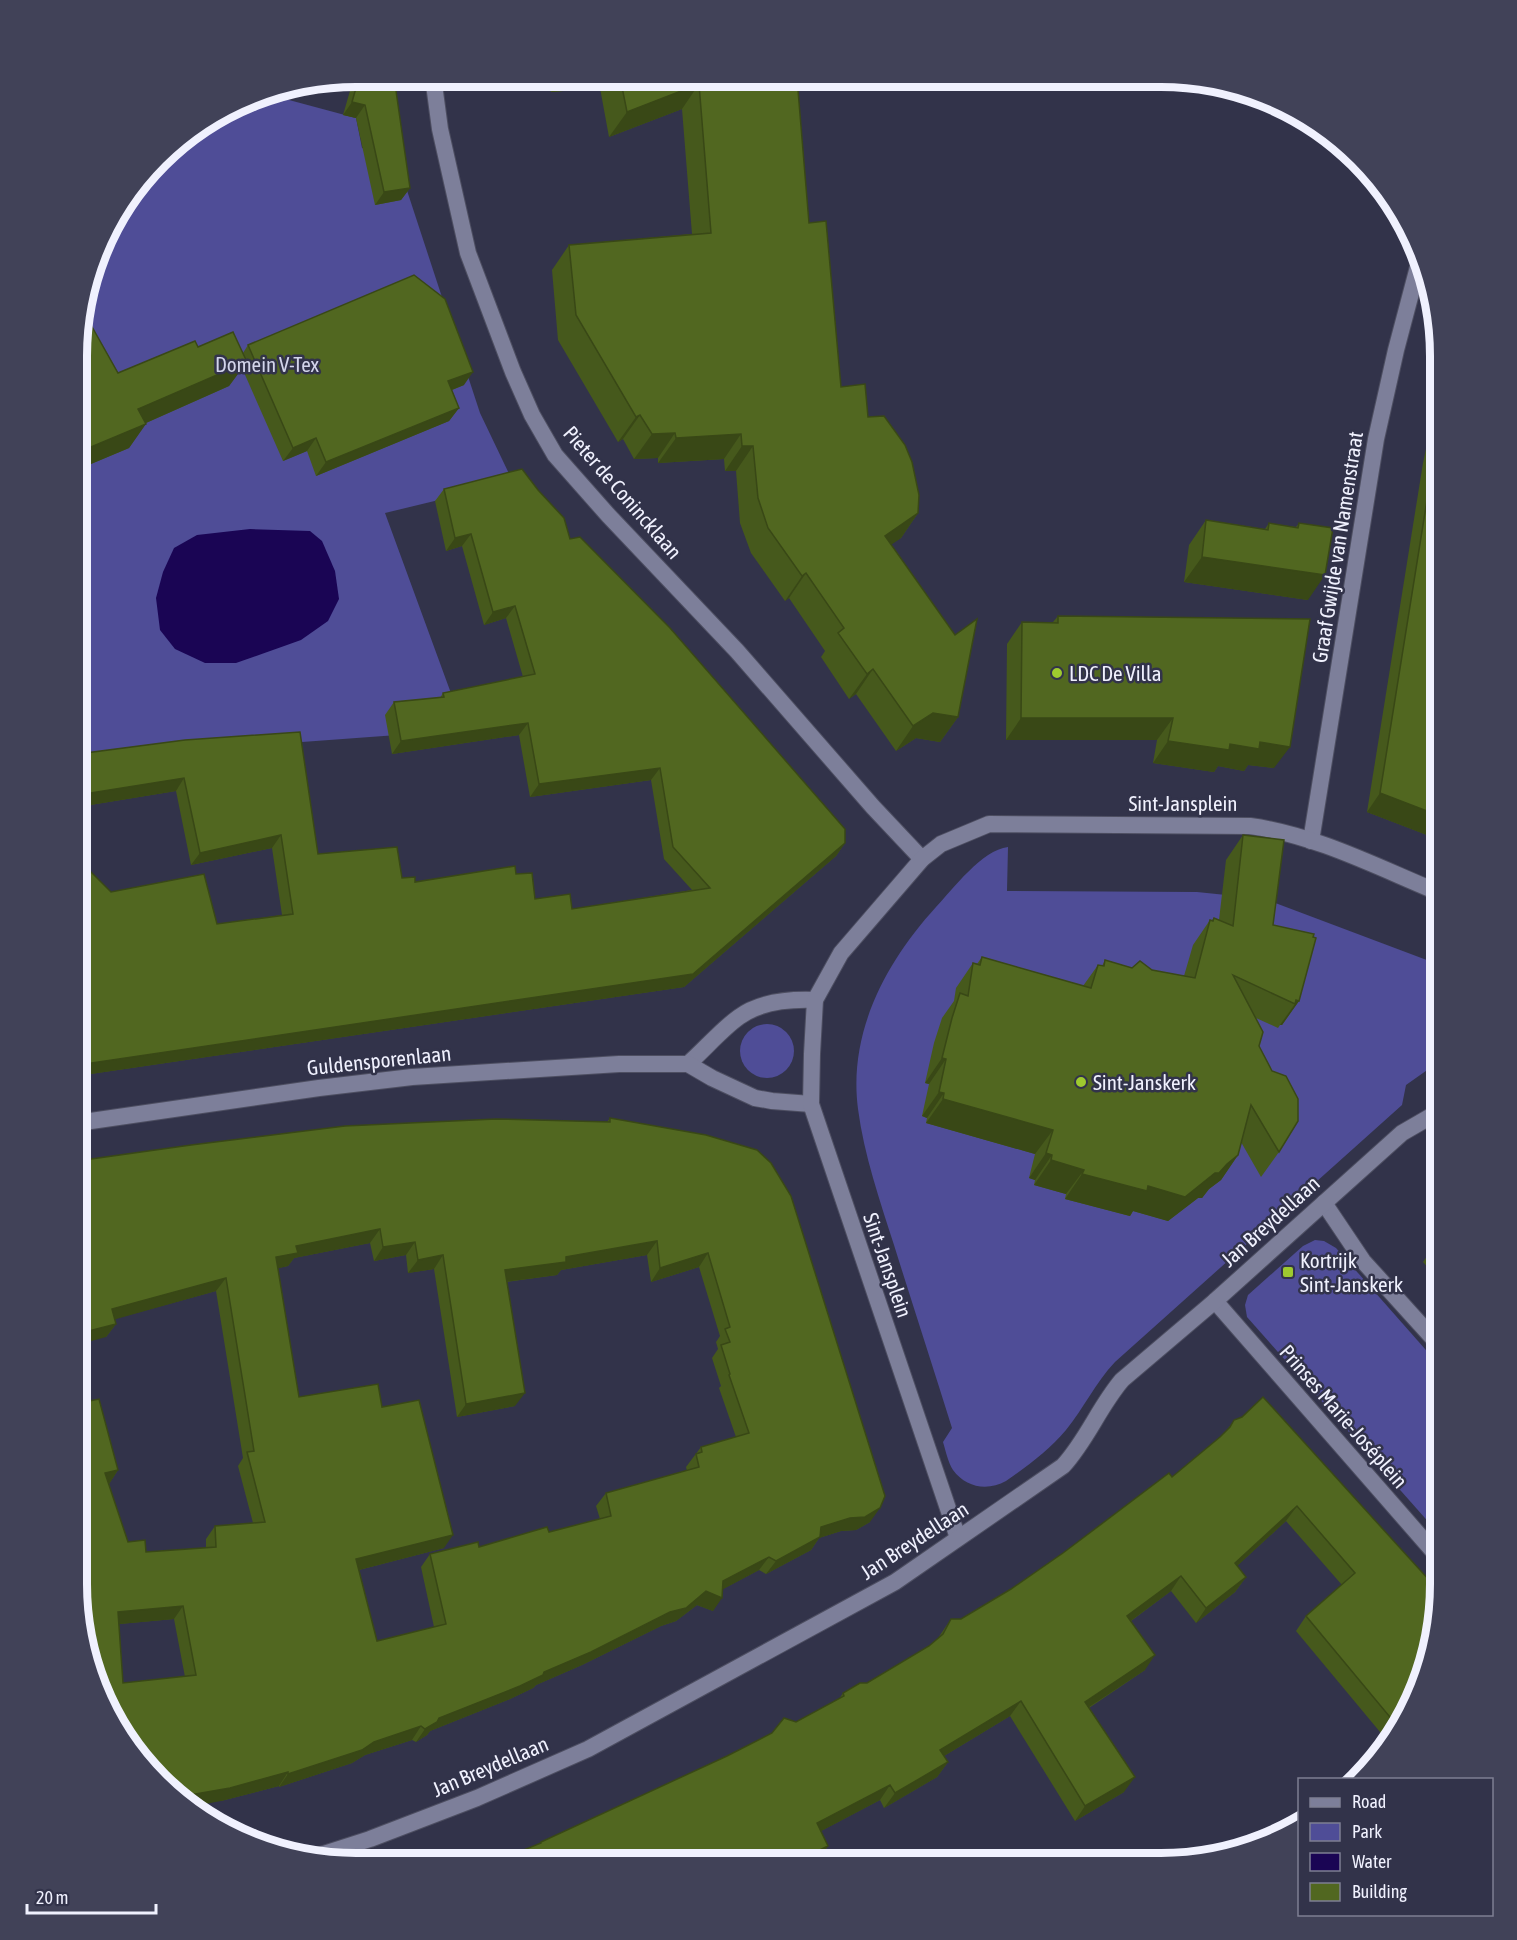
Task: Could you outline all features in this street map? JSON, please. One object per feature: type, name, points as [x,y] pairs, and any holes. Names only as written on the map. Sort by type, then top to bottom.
[{"type":"street","name":"Pieter de Conincklaan","points":[[434,87],[440,129],[468,253],[513,372],[532,415],[555,455],[736,651],[873,807],[922,859]]},
{"type":"street","name":"Graaf Gwijde van Namenstraat","points":[[1311,841],[1376,440],[1417,272]]},
{"type":"street","name":"Sint-Jansplein","points":[[922,859],[941,844],[989,824],[1250,826],[1271,829],[1311,841],[1430,889]]},
{"type":"street","points":[[688,1064],[739,1017],[752,1010],[782,1001],[815,1000],[841,953],[922,859]]},
{"type":"street","name":"Sint-Jansplein","points":[[815,1000],[811,1104],[958,1538]]},
{"type":"street","name":"Guldensporenlaan","points":[[87,1122],[412,1077],[619,1064],[688,1064],[755,1098],[811,1104]]},
{"type":"street","name":"Jan Breydellaan","points":[[331,1852],[477,1798],[588,1749],[895,1582],[1063,1466],[1083,1442],[1109,1395],[1122,1380],[1215,1301],[1402,1133],[1430,1117]]},
{"type":"street","points":[[1324,1203],[1363,1261],[1430,1335]]},
{"type":"street","name":"Prinses Marie-Joséplein","points":[[1215,1301],[1430,1548]]},
{"type":"green space","name":"Domein V-Tex","points":[[280,98],[356,118],[362,148],[396,157],[480,413],[513,482],[385,513],[452,696],[438,732],[302,742],[87,765],[87,356],[89,321],[96,286],[107,253],[123,221],[154,178],[178,154],[206,132],[253,107]]},
{"type":"green space","points":[[1008,847],[1007,891],[1197,892],[1265,899],[1430,961],[1430,1068],[1406,1085],[1402,1105],[1115,1362],[1101,1378],[1066,1430],[1053,1444],[1006,1481],[985,1487],[964,1481],[953,1470],[947,1457],[943,1442],[952,1428],[873,1178],[858,1109],[856,1080],[865,1026],[874,1000],[901,951],[918,928],[969,871],[988,855]]},
{"type":"green space","points":[[767,1024],[777,1026],[786,1032],[792,1041],[794,1051],[792,1061],[786,1070],[777,1076],[767,1078],[757,1076],[748,1070],[742,1061],[740,1051],[742,1041],[748,1032],[757,1026]]},
{"type":"green space","points":[[1315,1240],[1324,1241],[1336,1248],[1430,1355],[1430,1524],[1247,1317],[1245,1305],[1248,1295],[1303,1246]]},
{"type":"water","points":[[250,529],[310,531],[322,541],[335,571],[339,599],[328,621],[301,640],[236,663],[205,663],[175,649],[160,630],[156,598],[163,572],[174,548],[197,535]]},
{"type":"building","points":[[356,87],[395,87],[410,188],[384,192],[365,105],[352,102]]},
{"type":"building","points":[[622,87],[691,87],[627,112]]},
{"type":"building","points":[[699,87],[798,87],[809,223],[826,221],[841,387],[865,384],[868,417],[884,416],[905,445],[912,462],[919,495],[918,513],[885,536],[955,635],[977,619],[958,717],[933,713],[913,726],[873,669],[867,674],[838,633],[844,628],[806,573],[802,576],[768,528],[758,498],[753,446],[742,446],[741,434],[676,438],[675,433],[652,434],[640,415],[636,417],[576,315],[569,245],[711,233]]},
{"type":"building","points":[[414,275],[445,299],[473,372],[448,381],[459,408],[326,462],[316,438],[293,448],[248,345]]},
{"type":"building","points":[[89,321],[118,373],[195,341],[198,347],[233,332],[247,362],[138,409],[146,424],[87,449]]},
{"type":"building","points":[[522,469],[564,518],[570,539],[580,537],[670,628],[845,829],[845,843],[693,974],[87,1064],[87,868],[111,892],[204,874],[217,924],[293,914],[281,835],[200,853],[184,778],[87,794],[87,753],[185,740],[300,732],[318,854],[397,847],[402,878],[415,877],[415,882],[515,866],[516,874],[532,873],[535,899],[570,894],[572,909],[710,888],[673,847],[660,768],[539,784],[528,723],[401,741],[394,702],[444,697],[443,693],[535,674],[515,606],[493,612],[471,534],[455,538],[444,489]]},
{"type":"building","points":[[1430,481],[1430,812],[1380,793]]},
{"type":"building","points":[[1206,520],[1268,530],[1269,523],[1298,528],[1299,523],[1333,528],[1325,575],[1202,557]]},
{"type":"building","points":[[1058,616],[1310,619],[1290,747],[1260,742],[1259,749],[1230,744],[1229,750],[1168,741],[1173,718],[1021,718],[1022,622],[1058,623]]},
{"type":"building","name":"Sint-Janskerk","points":[[1243,835],[1284,840],[1273,925],[1314,934],[1313,937],[1316,938],[1299,1001],[1296,1000],[1295,1004],[1233,975],[1263,1032],[1259,1046],[1272,1071],[1286,1076],[1298,1099],[1298,1121],[1279,1152],[1251,1105],[1238,1155],[1219,1173],[1215,1173],[1185,1197],[1148,1186],[1147,1191],[1082,1174],[1084,1170],[1051,1160],[1052,1155],[1046,1153],[1053,1130],[943,1099],[944,1093],[939,1092],[946,1059],[942,1058],[960,993],[968,996],[973,963],[980,965],[982,957],[1091,988],[1098,965],[1104,966],[1105,960],[1132,968],[1140,961],[1152,970],[1195,978],[1210,920],[1213,921],[1214,918],[1233,926]]},
{"type":"building","points":[[610,1118],[706,1135],[757,1150],[771,1163],[791,1196],[885,1496],[880,1508],[865,1517],[850,1518],[821,1527],[820,1537],[776,1561],[769,1557],[723,1581],[722,1598],[706,1591],[686,1608],[670,1612],[591,1652],[544,1672],[543,1675],[520,1686],[439,1718],[437,1722],[425,1729],[421,1726],[374,1742],[362,1750],[288,1774],[288,1772],[230,1788],[189,1795],[154,1762],[132,1734],[107,1687],[96,1654],[89,1619],[87,1584],[87,1401],[99,1399],[118,1470],[105,1473],[128,1542],[145,1540],[146,1552],[216,1547],[215,1526],[265,1522],[247,1452],[254,1451],[226,1278],[112,1309],[116,1324],[87,1331],[87,1160],[345,1126],[496,1119],[610,1122]],"holes":[[[380,1229],[383,1247],[415,1242],[418,1260],[443,1255],[466,1404],[525,1393],[505,1270],[566,1262],[566,1257],[657,1241],[660,1268],[708,1253],[730,1327],[725,1329],[730,1342],[721,1345],[749,1433],[701,1447],[702,1452],[696,1454],[699,1467],[606,1493],[611,1516],[549,1532],[547,1527],[479,1547],[478,1542],[430,1554],[446,1624],[377,1641],[356,1559],[453,1535],[419,1400],[382,1407],[378,1384],[299,1397],[276,1257],[298,1253],[296,1246]],[[183,1606],[196,1675],[123,1683],[118,1612]]]},
{"type":"building","points":[[1263,1397],[1430,1581],[1428,1619],[1421,1654],[1410,1687],[1393,1721],[1306,1616],[1355,1573],[1297,1506],[1235,1563],[1246,1577],[1206,1608],[1181,1576],[1127,1616],[1155,1655],[1085,1702],[1135,1777],[1085,1806],[1021,1701],[940,1750],[948,1762],[895,1793],[890,1785],[817,1823],[828,1846],[814,1853],[516,1853],[727,1756],[772,1733],[784,1718],[796,1722],[844,1696],[843,1693],[860,1683],[867,1683],[929,1646],[943,1634],[951,1619],[961,1619],[1011,1589],[1063,1553],[1169,1473],[1172,1477],[1220,1437],[1234,1420],[1242,1417]]},
{"type":"place","name":"LDC De Villa","points":[[1057,673]]},
{"type":"place","name":"Sint-Janskerk","points":[[1081,1082]]},
{"type":"place","name":"Kortrijk Sint-Janskerk","points":[[1288,1272]]}]
